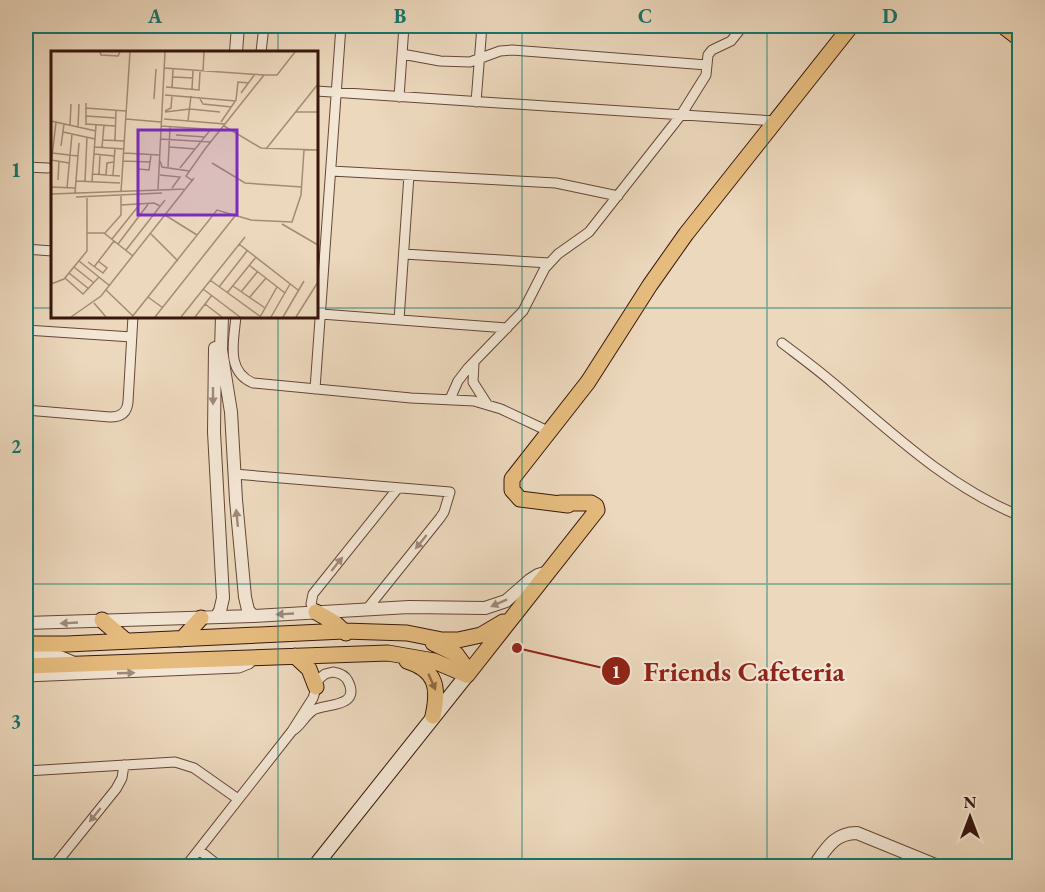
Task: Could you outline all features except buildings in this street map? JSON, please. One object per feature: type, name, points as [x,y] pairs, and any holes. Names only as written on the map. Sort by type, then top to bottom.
[{"type":"main road","points":[[583,528],[580,512],[570,505],[519,499],[511,487],[514,476],[588,382],[686,234],[851,26]]},
{"type":"main road","points":[[1003,26],[1020,39]]},
{"type":"main road","points":[[315,867],[512,615],[596,513],[596,506],[575,502],[560,503]]},
{"type":"main road","points":[[301,656],[320,649],[346,647],[350,642],[344,631],[316,612]]},
{"type":"main road","points":[[26,644],[344,631],[407,633],[450,640],[466,639],[488,632],[512,615]]},
{"type":"main road","points":[[182,639],[209,617]]},
{"type":"main road","points":[[102,620],[126,641]]},
{"type":"main road","points":[[386,633],[419,639],[450,650],[461,659],[468,673]]},
{"type":"main road","points":[[26,666],[376,652],[412,656],[468,673]]},
{"type":"main road","points":[[342,655],[399,659],[422,668],[430,675],[435,685],[436,703],[433,716]]},
{"type":"main road","points":[[301,656],[316,687]]},
{"type":"street","points":[[236,51],[238,26]]},
{"type":"street","points":[[261,51],[264,26]]},
{"type":"street","points":[[315,389],[342,26]]},
{"type":"street","points":[[399,97],[404,26]]},
{"type":"street","points":[[476,102],[482,26]]},
{"type":"street","points":[[450,399],[458,381],[523,311],[549,263],[584,237],[681,115],[703,80],[708,55],[712,50],[732,41],[743,26]]},
{"type":"street","points":[[402,54],[455,63],[479,60],[489,54],[512,50],[707,65]]},
{"type":"street","points":[[318,91],[775,121]]},
{"type":"street","points":[[26,167],[48,168]]},
{"type":"street","points":[[331,171],[555,183],[618,196]]},
{"type":"street","points":[[399,320],[409,175]]},
{"type":"street","points":[[26,249],[51,251]]},
{"type":"street","points":[[404,254],[549,263]]},
{"type":"street","points":[[321,314],[507,328]]},
{"type":"street","points":[[26,410],[110,417],[121,415],[128,406],[133,318]]},
{"type":"street","points":[[220,318],[221,350],[231,412],[234,474],[246,602],[253,616]]},
{"type":"street","points":[[209,617],[220,612],[223,598],[213,408],[220,318]]},
{"type":"street","points":[[236,318],[233,358],[236,369],[243,377],[258,384],[488,404],[550,432]]},
{"type":"street","points":[[26,330],[132,338]]},
{"type":"street","points":[[782,343],[831,381],[935,469],[979,496],[1020,516]]},
{"type":"street","points":[[474,362],[473,382],[488,404]]},
{"type":"street","points":[[234,474],[450,492],[440,518],[367,609]]},
{"type":"street","points":[[316,612],[310,604],[313,594],[398,488]]},
{"type":"street","points":[[221,550],[228,596],[234,599],[239,597],[240,593],[238,563],[241,549]]},
{"type":"street","points":[[26,623],[253,616],[367,609],[485,608],[506,601],[530,580],[548,573]]},
{"type":"street","points":[[26,657],[60,657],[75,663]]},
{"type":"street","points":[[26,677],[238,668],[249,664],[257,657]]},
{"type":"street","points":[[186,867],[292,731],[310,703],[321,676],[329,672],[337,672],[347,679],[350,691],[348,698],[342,704],[315,709],[292,731]]},
{"type":"street","points":[[26,781],[26,771],[182,763],[194,768],[238,800]]},
{"type":"street","points":[[54,867],[116,789],[122,778],[124,765]]},
{"type":"street","points":[[814,867],[830,843],[837,836],[846,833],[857,833],[938,867]]},
{"type":"street","points":[[199,850],[219,867]]},
{"type":"place","name":"Friends Cafeteria","points":[[517,648]]}]
